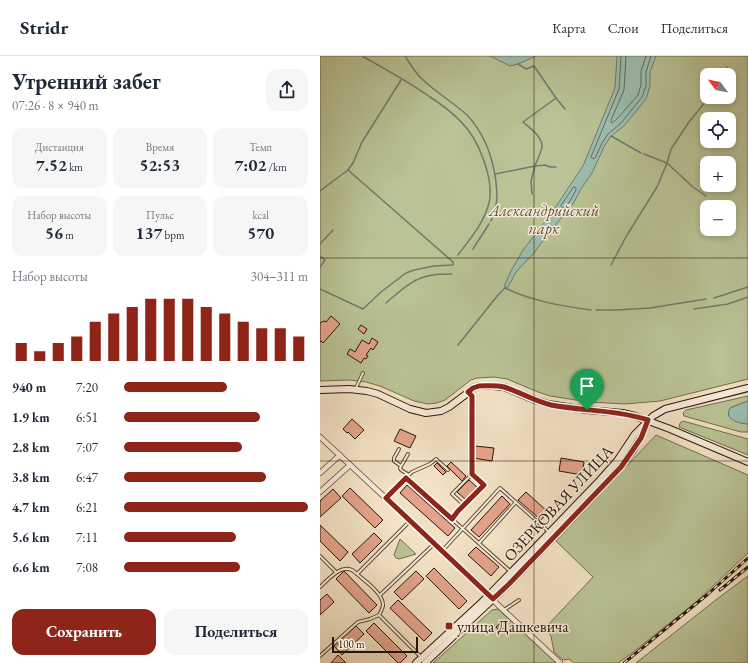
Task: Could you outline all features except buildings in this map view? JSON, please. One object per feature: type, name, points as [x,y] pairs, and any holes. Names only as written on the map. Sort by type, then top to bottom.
[{"type":"street","points":[[320,390],[356,389],[372,392],[410,409],[426,413],[440,411],[449,407],[473,388],[479,386],[504,387],[548,404],[587,410],[623,413],[635,416],[748,462]]},
{"type":"street","points":[[648,420],[665,409],[748,388]]},
{"type":"street","name":"ОЗЕРКОВАЯ УЛИЦА","points":[[491,597],[512,573],[615,474],[626,461],[641,438],[648,420]]},
{"type":"street","points":[[320,437],[443,551],[560,663]]},
{"type":"street","points":[[320,473],[340,455]]},
{"type":"street","points":[[320,492],[350,465]]},
{"type":"street","name":"ОЗЕРКОВАЯ УЛИЦА","points":[[416,663],[424,661],[491,597],[552,535]]},
{"type":"lane","points":[[356,389],[363,373]]},
{"type":"lane","points":[[464,505],[452,494],[472,474],[472,396],[468,392]]},
{"type":"lane","points":[[399,449],[394,458],[394,462],[401,466],[401,470],[409,475]]},
{"type":"lane","points":[[401,466],[408,454]]},
{"type":"lane","points":[[386,498],[412,472],[430,464],[436,459],[448,470]]},
{"type":"lane","points":[[452,519],[484,485],[472,474]]},
{"type":"lane","points":[[406,478],[512,573]]},
{"type":"lane","points":[[443,551],[500,488],[552,535]]},
{"type":"lane","points":[[479,543],[516,502]]},
{"type":"lane","points":[[357,574],[410,520]]},
{"type":"lane","points":[[380,595],[435,544]]},
{"type":"lane","points":[[320,556],[336,572]]},
{"type":"lane","points":[[320,587],[336,572],[348,568],[354,570],[380,595],[383,608],[380,615],[358,622],[320,656]]},
{"type":"lane","points":[[504,610],[519,600]]},
{"type":"lane","points":[[380,615],[424,661]]},
{"type":"green space","name":"Александрийский парк","points":[[320,56],[748,56],[748,379],[660,401],[625,404],[589,402],[550,396],[507,379],[494,377],[477,378],[471,380],[445,400],[428,404],[414,401],[380,386],[350,380],[320,381]]},
{"type":"green space","points":[[748,396],[748,401],[732,407],[729,410],[729,416],[741,423],[748,424],[748,432],[741,432],[684,416],[683,413],[686,410]]},
{"type":"green space","points":[[683,421],[748,439],[748,455],[679,427],[680,423]]},
{"type":"green space","points":[[656,435],[748,475],[748,553],[696,602],[618,663],[574,663],[569,659],[563,660],[554,652],[551,636],[545,628],[593,577],[556,541]]},
{"type":"green space","points":[[400,539],[416,554],[399,559],[396,558],[394,555]]},
{"type":"green space","points":[[748,576],[748,663],[636,663],[717,599]]},
{"type":"green space","points":[[498,609],[557,663],[433,663],[492,610]]},
{"type":"water","points":[[490,56],[536,56],[510,66]]},
{"type":"water","points":[[617,56],[656,56],[650,73],[650,86],[646,99],[624,126],[611,136],[605,145],[592,173],[573,204],[533,254],[516,272],[508,287],[505,288],[505,284],[512,269],[523,250],[551,214],[583,166],[615,88]]},
{"type":"water","points":[[748,401],[748,424],[731,419],[729,416],[730,408]]},
{"type":"waterway","points":[[362,56],[414,86],[449,110],[470,132],[479,148],[489,178],[489,203],[480,224],[458,255]]},
{"type":"waterway","points":[[405,56],[421,78],[467,115],[483,138],[493,164],[497,192],[495,211],[491,221]]},
{"type":"waterway","points":[[495,174],[535,166],[542,143],[536,133],[523,122],[556,98],[534,66],[526,69],[518,64]]},
{"type":"waterway","points":[[320,191],[348,170],[353,163],[362,142],[401,80]]},
{"type":"waterway","points":[[556,98],[565,109]]},
{"type":"waterway","points":[[611,265],[627,235],[657,187],[671,149],[689,122],[704,104]]},
{"type":"waterway","points":[[611,136],[641,153]]},
{"type":"waterway","points":[[644,154],[667,163],[693,187],[706,196]]},
{"type":"waterway","points":[[532,194],[531,181],[535,166],[545,165],[556,167]]},
{"type":"waterway","points":[[320,289],[363,309],[381,292],[406,273],[434,266],[453,265],[453,262],[348,170]]},
{"type":"waterway","points":[[473,249],[489,224]]},
{"type":"waterway","points":[[320,244],[333,230]]},
{"type":"waterway","points":[[320,256],[325,260],[320,267]]},
{"type":"waterway","points":[[386,303],[408,285],[426,276],[452,274]]},
{"type":"waterway","points":[[714,298],[748,287]]},
{"type":"waterway","points":[[458,345],[505,288],[536,300],[591,310]]},
{"type":"waterway","points":[[694,309],[728,304],[748,297]]},
{"type":"waterway","points":[[596,310],[650,308],[706,299]]},
{"type":"railway","points":[[624,663],[708,594],[748,558]]},
{"type":"railway","points":[[720,590],[748,567]]},
{"type":"place","name":"улица Дашкевича","points":[[449,626]]},
{"type":"route","points":[[479,386],[504,387],[548,404],[587,410],[623,413],[648,420],[641,438],[626,461],[615,474],[493,599],[386,498],[406,478],[452,519],[484,485],[472,474],[472,396],[468,392],[473,388],[479,386]]}]
